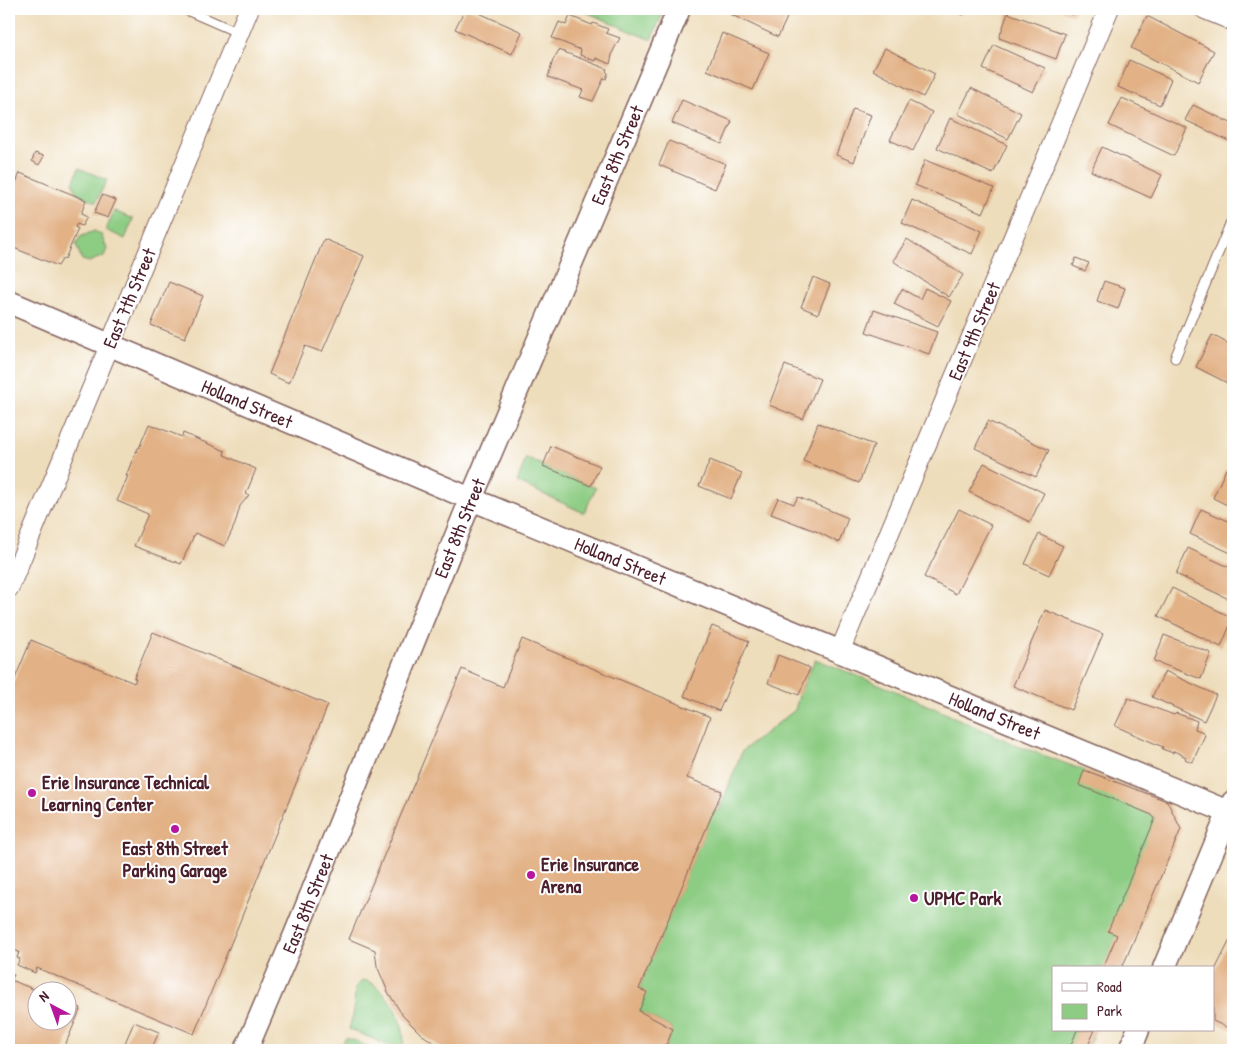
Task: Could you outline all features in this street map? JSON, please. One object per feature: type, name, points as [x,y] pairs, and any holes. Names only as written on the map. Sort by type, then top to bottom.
[{"type":"street","name":"East 7th Street","points":[[9,588],[249,9]]},
{"type":"street","name":"East 8th Street","points":[[246,1050],[471,499],[679,9]]},
{"type":"street","name":"East 9th Street","points":[[840,652],[1109,9]]},
{"type":"street","points":[[1204,9],[1233,22]]},
{"type":"street","name":"Holland Street","points":[[9,302],[471,499],[647,570],[840,652],[1232,810]]},
{"type":"street","points":[[1165,966],[1232,810]]},
{"type":"street","points":[[1130,1050],[1137,1032]]},
{"type":"lane","points":[[184,9],[239,33]]},
{"type":"lane","points":[[1175,358],[1233,216]]},
{"type":"green space","points":[[579,9],[665,9],[651,40]]},
{"type":"green space","points":[[79,168],[107,180],[96,202],[76,192],[73,183]]},
{"type":"green space","points":[[114,211],[133,219],[125,239],[106,230]]},
{"type":"green space","points":[[94,231],[101,234],[107,249],[104,256],[89,262],[82,260],[76,245],[80,237]]},
{"type":"green space","points":[[526,458],[596,488],[584,513],[517,482]]},
{"type":"green space","name":"UPMC Park","points":[[815,659],[891,689],[1021,747],[1167,801],[1123,966],[1052,966],[1052,1032],[1094,1032],[1087,1050],[666,1050],[665,1048],[673,1029],[639,1011],[639,989],[713,811],[719,811],[742,751],[795,710],[799,695]]},
{"type":"green space","points":[[363,980],[379,988],[393,1006],[402,1026],[403,1044],[392,1047],[349,1029],[354,1011],[355,988]]},
{"type":"green space","points":[[346,1038],[356,1041],[374,1050],[337,1050]]},
{"type":"building","points":[[465,9],[470,9],[522,32],[512,54],[455,29]]},
{"type":"building","points":[[732,9],[791,9],[778,37],[730,14]]},
{"type":"building","points":[[949,9],[966,9],[963,15]]},
{"type":"building","points":[[1059,9],[1076,9],[1073,15]]},
{"type":"building","points":[[1008,13],[1065,34],[1056,59],[999,38]]},
{"type":"building","points":[[570,16],[608,29],[606,33],[620,38],[613,51],[610,64],[596,58],[595,61],[580,55],[581,50],[552,38],[559,22],[566,25]]},
{"type":"building","points":[[1147,16],[1214,51],[1198,82],[1131,48]]},
{"type":"building","points":[[722,33],[769,53],[753,90],[707,70]]},
{"type":"building","points":[[994,45],[1045,68],[1033,92],[983,69]]},
{"type":"building","points":[[885,48],[935,74],[923,97],[873,70]]},
{"type":"building","points":[[559,50],[607,69],[606,79],[604,78],[593,101],[580,97],[583,90],[548,77],[553,60]]},
{"type":"building","points":[[1129,60],[1171,79],[1160,105],[1118,87]]},
{"type":"building","points":[[1233,86],[1233,99],[1229,97]]},
{"type":"building","points":[[971,88],[1021,113],[1008,139],[958,114]]},
{"type":"building","points":[[1122,98],[1187,128],[1174,156],[1109,125]]},
{"type":"building","points":[[682,100],[732,121],[722,144],[672,123]]},
{"type":"building","points":[[909,101],[932,112],[913,151],[890,140]]},
{"type":"building","points":[[1193,105],[1233,124],[1233,132],[1229,141],[1185,120]]},
{"type":"building","points":[[853,109],[871,115],[854,162],[836,155]]},
{"type":"building","points":[[950,118],[1007,145],[993,174],[937,148]]},
{"type":"building","points":[[669,141],[726,164],[715,189],[659,165]]},
{"type":"building","points":[[1102,147],[1162,175],[1151,198],[1091,171]]},
{"type":"building","points":[[35,153],[44,156],[39,165],[32,161]]},
{"type":"building","points":[[925,160],[994,188],[983,213],[915,185]]},
{"type":"building","points":[[20,173],[86,200],[81,214],[87,217],[82,226],[77,224],[75,227],[78,229],[65,259],[63,258],[58,266],[9,246],[9,200]]},
{"type":"building","points":[[102,195],[116,200],[108,218],[94,213]]},
{"type":"building","points":[[912,200],[982,231],[972,254],[902,223]]},
{"type":"building","points":[[324,239],[364,256],[322,352],[305,346],[289,383],[269,374]]},
{"type":"building","points":[[907,239],[963,275],[949,297],[893,261]]},
{"type":"building","points":[[1076,258],[1089,263],[1085,271],[1073,266]]},
{"type":"building","points":[[813,277],[830,284],[818,314],[801,307]]},
{"type":"building","points":[[1104,281],[1125,288],[1118,309],[1097,301]]},
{"type":"building","points":[[169,282],[203,296],[185,338],[151,325]]},
{"type":"building","points":[[925,288],[951,301],[938,326],[894,304],[902,289],[920,299]]},
{"type":"building","points":[[874,310],[937,332],[929,354],[866,332]]},
{"type":"building","points":[[1212,335],[1233,346],[1233,386],[1196,367]]},
{"type":"building","points":[[785,365],[820,379],[803,419],[769,405]]},
{"type":"building","points":[[988,421],[1049,450],[1036,477],[975,448]]},
{"type":"building","points":[[818,423],[874,445],[859,483],[803,461]]},
{"type":"building","points":[[149,424],[182,437],[183,433],[225,451],[224,455],[256,469],[246,494],[249,495],[240,506],[235,524],[225,546],[195,533],[181,564],[134,546],[148,514],[117,501],[128,476],[126,476],[131,463]]},
{"type":"building","points":[[551,446],[600,466],[591,486],[543,466]]},
{"type":"building","points":[[710,460],[742,473],[731,499],[699,486]]},
{"type":"building","points":[[984,463],[1044,493],[1030,522],[969,492]]},
{"type":"building","points":[[1226,469],[1233,473],[1233,508],[1213,498]]},
{"type":"building","points":[[798,497],[848,518],[839,543],[818,532],[771,514],[778,498],[794,504]]},
{"type":"building","points":[[959,509],[991,525],[956,594],[924,577]]},
{"type":"building","points":[[1201,509],[1233,523],[1233,554],[1190,534]]},
{"type":"building","points":[[1039,534],[1063,546],[1049,575],[1025,564]]},
{"type":"building","points":[[1188,548],[1233,569],[1233,601],[1176,574]]},
{"type":"building","points":[[1172,588],[1233,618],[1221,647],[1158,616]]},
{"type":"building","points":[[1045,610],[1103,634],[1071,710],[1013,686]]},
{"type":"building","points":[[712,626],[749,641],[719,711],[684,696]]},
{"type":"building","name":"East 8th Street Parking Garage","points":[[153,632],[328,705],[194,1034],[78,985],[78,982],[70,982],[37,968],[35,973],[17,965],[20,959],[17,958],[19,952],[9,948],[9,693],[31,640],[134,683],[136,679],[134,678]]},
{"type":"building","points":[[1164,635],[1211,653],[1201,679],[1154,661]]},
{"type":"building","name":"Erie Insurance Arena","points":[[522,639],[710,717],[687,778],[722,791],[639,989],[647,992],[639,1011],[673,1029],[665,1048],[666,1050],[445,1050],[421,1034],[403,1016],[388,992],[377,966],[375,950],[349,939],[462,669],[503,687]]},
{"type":"building","points":[[778,655],[810,668],[799,695],[768,683]]},
{"type":"building","points":[[1165,671],[1216,695],[1204,721],[1152,697]]},
{"type":"building","points":[[1128,698],[1174,715],[1176,713],[1197,721],[1195,729],[1203,732],[1205,735],[1193,761],[1185,759],[1186,757],[1174,751],[1173,753],[1162,749],[1163,747],[1115,726]]},
{"type":"building","points":[[1084,770],[1167,801],[1181,829],[1123,966],[1104,966],[1117,935],[1108,931],[1155,819],[1152,815],[1079,785]]},
{"type":"building","points":[[1231,938],[1233,939],[1233,1030],[1214,1021],[1214,972]]},
{"type":"building","points":[[9,973],[14,975],[11,980],[28,987],[28,1032],[71,1032],[63,1050],[9,1050]]},
{"type":"building","points":[[134,1022],[159,1032],[151,1050],[122,1050]]},
{"type":"building","points":[[1076,1032],[1094,1032],[1086,1050],[1069,1050]]},
{"type":"place","name":"Erie Insurance Technical Learning Center","points":[[32,793]]},
{"type":"place","name":"East 8th Street Parking Garage","points":[[175,829]]},
{"type":"place","name":"Erie Insurance Arena","points":[[531,875]]},
{"type":"place","name":"UPMC Park","points":[[914,898]]}]
